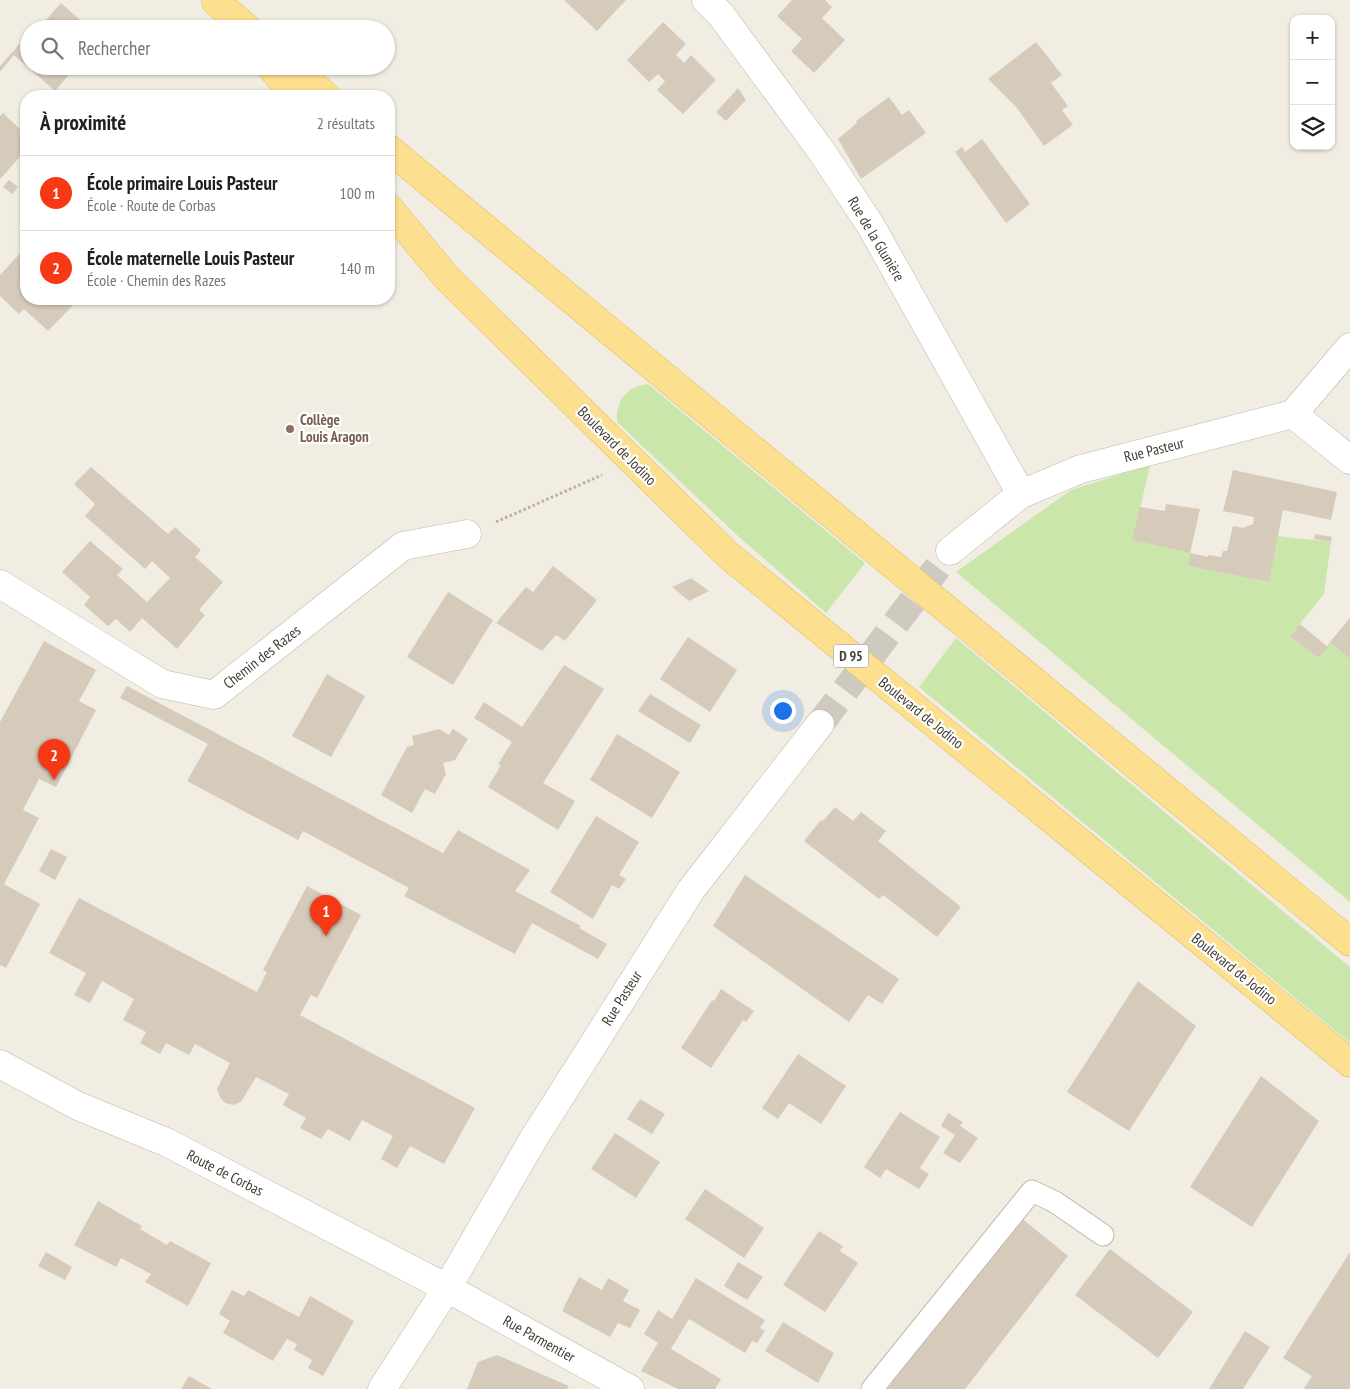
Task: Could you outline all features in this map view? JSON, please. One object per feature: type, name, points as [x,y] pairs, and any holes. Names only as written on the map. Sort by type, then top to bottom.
[{"type":"main road","points":[[216,1],[232,20]]},
{"type":"main road","points":[[216,1],[238,20]]},
{"type":"main road","points":[[278,75],[290,90]]},
{"type":"main road","points":[[302,75],[319,90]]},
{"type":"main road","points":[[395,154],[1350,942]]},
{"type":"main road","name":"Boulevard de Jodino","points":[[395,215],[447,278],[728,555],[1350,1063]]},
{"type":"street","name":"Rue de la Glunière","points":[[706,0],[721,15],[820,149],[871,226],[1021,494]]},
{"type":"street","points":[[1350,347],[1293,414],[1350,460]]},
{"type":"street","name":"Rue Pasteur","points":[[950,551],[1021,494],[1081,469],[1293,414]]},
{"type":"street","name":"Chemin des Razes","points":[[0,584],[162,684],[214,695],[404,546],[467,534]]},
{"type":"street","name":"Rue Pasteur","points":[[382,1389],[447,1288],[534,1138],[690,890],[820,724]]},
{"type":"street","name":"Route de Corbas","points":[[0,1064],[78,1106],[166,1142],[447,1288]]},
{"type":"street","name":"Rue Parmentier","points":[[447,1288],[630,1389]]},
{"type":"lane","points":[[872,1389],[1032,1191],[1055,1202],[1103,1235]]},
{"type":"path","points":[[467,534],[632,461]]},
{"type":"green space","points":[[648,384],[865,563],[826,613],[739,537],[617,422],[618,407],[624,396],[634,388]]},
{"type":"green space","points":[[1150,465],[1133,540],[1190,553],[1188,566],[1268,582],[1278,536],[1331,542],[1324,594],[1290,636],[1318,658],[1330,642],[1350,659],[1350,902],[956,572],[1071,490]]},
{"type":"green space","points":[[956,638],[1350,967],[1350,1043],[919,687]]},
{"type":"building","points":[[564,0],[626,0],[597,31]]},
{"type":"building","points":[[792,0],[825,0],[832,7],[822,18],[845,40],[814,73],[791,51],[802,39],[777,16]]},
{"type":"building","points":[[61,3],[80,20],[46,20]]},
{"type":"building","points":[[663,22],[686,44],[676,55],[684,63],[691,55],[716,80],[683,114],[657,90],[665,81],[658,74],[649,82],[627,60]]},
{"type":"building","points":[[1036,42],[1062,75],[1051,83],[1068,106],[1062,110],[1073,125],[1044,146],[1017,108],[988,79]]},
{"type":"building","points":[[20,44],[20,60],[14,55],[0,72],[0,66]]},
{"type":"building","points":[[37,75],[68,75],[54,90]]},
{"type":"building","points":[[738,88],[746,100],[726,121],[716,112]]},
{"type":"building","points":[[889,97],[902,115],[909,110],[926,133],[861,179],[838,139],[857,123],[856,121]]},
{"type":"building","points":[[3,113],[20,129],[20,157],[0,179],[0,116]]},
{"type":"building","points":[[982,139],[1030,204],[1006,223],[955,152],[962,147],[965,152]]},
{"type":"building","points":[[9,180],[18,187],[12,194],[3,187]]},
{"type":"building","points":[[20,253],[20,305],[73,305],[48,331],[24,309],[19,314],[0,296],[0,275]]},
{"type":"building","points":[[91,467],[168,534],[175,527],[201,550],[195,557],[223,582],[199,610],[205,615],[177,649],[142,618],[130,632],[116,619],[108,626],[84,605],[90,597],[62,572],[90,541],[123,569],[117,575],[147,602],[170,578],[152,561],[145,569],[85,516],[95,504],[74,484]]},
{"type":"building","points":[[1233,470],[1337,492],[1331,520],[1283,510],[1269,582],[1188,566],[1190,553],[1208,557],[1208,555],[1221,557],[1223,551],[1227,551],[1233,526],[1243,528],[1253,524],[1254,517],[1223,511]]},
{"type":"building","points":[[1166,504],[1200,509],[1190,553],[1132,540],[1140,507],[1165,511]]},
{"type":"building","points":[[1315,534],[1332,537],[1331,542],[1314,539]]},
{"type":"building","points":[[553,566],[597,600],[565,641],[556,635],[542,651],[496,623],[526,587],[533,592]]},
{"type":"building","points":[[691,578],[709,591],[689,601],[672,587]]},
{"type":"building","points":[[448,592],[493,620],[453,685],[407,657]]},
{"type":"building","points":[[1350,618],[1350,659],[1330,642]]},
{"type":"building","points":[[1300,624],[1328,647],[1318,658],[1290,636]]},
{"type":"building","points":[[688,637],[737,670],[710,712],[660,679]]},
{"type":"building","points":[[44,641],[96,670],[79,701],[96,710],[56,787],[39,779],[23,810],[39,818],[4,884],[40,904],[6,968],[0,965],[0,722]]},
{"type":"building","points":[[564,665],[604,689],[543,783],[575,801],[558,830],[488,787],[501,765],[498,764],[512,742],[474,718],[484,702],[522,727]]},
{"type":"building","points":[[327,674],[365,696],[331,757],[292,736]]},
{"type":"building","points":[[127,686],[443,853],[458,830],[530,870],[515,891],[581,926],[579,928],[607,944],[598,959],[532,923],[515,954],[404,896],[409,888],[303,831],[298,840],[187,781],[208,744],[120,698]]},
{"type":"building","points":[[650,694],[701,725],[690,743],[638,711]]},
{"type":"building","points":[[439,729],[449,735],[453,729],[468,739],[455,760],[443,763],[446,774],[435,794],[425,789],[412,813],[381,795],[407,747],[414,745],[412,736]]},
{"type":"building","points":[[617,734],[680,772],[652,818],[590,780]]},
{"type":"building","points":[[835,807],[853,821],[861,812],[886,831],[878,841],[961,907],[937,937],[883,895],[879,899],[804,841],[821,820],[823,821]]},
{"type":"building","points":[[596,816],[639,842],[619,875],[626,879],[619,889],[612,885],[593,919],[550,892]]},
{"type":"building","points":[[51,849],[67,857],[55,880],[39,871]]},
{"type":"building","points":[[745,875],[899,979],[882,1004],[868,995],[849,1022],[713,926]]},
{"type":"building","points":[[307,886],[361,915],[317,998],[311,995],[300,1015],[475,1108],[444,1164],[410,1146],[397,1168],[381,1159],[393,1136],[362,1120],[350,1141],[328,1129],[321,1139],[300,1128],[306,1118],[283,1105],[289,1094],[256,1077],[241,1102],[233,1105],[225,1103],[217,1089],[230,1063],[195,1044],[189,1055],[166,1043],[160,1054],[140,1043],[146,1032],[123,1020],[134,999],[102,981],[90,1003],[74,995],[86,973],[49,953],[79,898],[257,992],[267,972],[263,970]]},
{"type":"building","points":[[1138,981],[1196,1026],[1129,1131],[1067,1092]]},
{"type":"building","points":[[721,989],[754,1011],[746,1022],[743,1020],[711,1068],[681,1048]]},
{"type":"building","points":[[798,1054],[846,1086],[821,1124],[789,1103],[778,1119],[762,1108]]},
{"type":"building","points":[[1261,1076],[1319,1121],[1252,1227],[1190,1187]]},
{"type":"building","points":[[640,1099],[665,1114],[652,1134],[627,1119]]},
{"type":"building","points":[[900,1112],[940,1137],[920,1168],[929,1174],[919,1189],[886,1169],[880,1178],[864,1167]]},
{"type":"building","points":[[948,1113],[963,1122],[960,1126],[978,1138],[960,1163],[943,1153],[955,1135],[941,1126]]},
{"type":"building","points":[[615,1133],[660,1162],[636,1198],[591,1169]]},
{"type":"building","points":[[705,1189],[764,1228],[744,1258],[685,1219]]},
{"type":"building","points":[[98,1201],[142,1226],[140,1229],[167,1245],[170,1241],[211,1263],[188,1306],[145,1282],[151,1274],[121,1258],[116,1267],[74,1245]]},
{"type":"building","points":[[1020,1217],[1068,1256],[965,1389],[887,1389]]},
{"type":"building","points":[[819,1231],[843,1246],[840,1251],[858,1263],[825,1312],[783,1285]]},
{"type":"building","points":[[1110,1249],[1193,1312],[1158,1358],[1075,1295]]},
{"type":"building","points":[[46,1252],[72,1267],[65,1280],[38,1266]]},
{"type":"building","points":[[1350,1252],[1350,1389],[1306,1389],[1304,1388],[1312,1376],[1283,1358]]},
{"type":"building","points":[[738,1262],[763,1277],[747,1300],[724,1286]]},
{"type":"building","points":[[579,1277],[602,1290],[608,1278],[629,1290],[623,1301],[640,1310],[630,1328],[618,1323],[610,1337],[562,1311]]},
{"type":"building","points":[[696,1278],[765,1320],[760,1328],[765,1331],[757,1343],[752,1341],[745,1353],[689,1319],[671,1349],[721,1379],[715,1389],[678,1389],[641,1371],[658,1343],[644,1334],[658,1310],[672,1319]]},
{"type":"building","points":[[232,1290],[244,1296],[248,1290],[299,1317],[310,1296],[354,1321],[323,1376],[308,1368],[312,1360],[294,1350],[297,1344],[287,1339],[273,1361],[223,1333],[230,1321],[219,1314]]},
{"type":"building","points":[[783,1322],[834,1353],[818,1383],[765,1351]]},
{"type":"building","points":[[1245,1331],[1270,1347],[1243,1389],[1209,1389]]},
{"type":"building","points":[[497,1355],[569,1386],[567,1389],[467,1389],[478,1362]]},
{"type":"building","points":[[189,1376],[212,1389],[181,1389]]},
{"type":"tunnel","points":[[820,724],[950,551]]},
{"type":"place","name":"Collège Louis Aragon","points":[[290,429]]},
{"type":"place","name":"École maternelle Louis Pasteur","points":[[54,780]]},
{"type":"place","name":"École primaire Louis Pasteur","points":[[326,936]]}]
